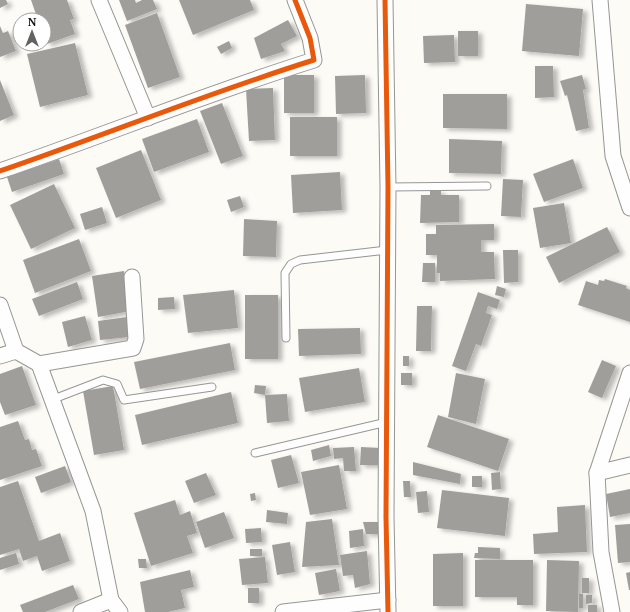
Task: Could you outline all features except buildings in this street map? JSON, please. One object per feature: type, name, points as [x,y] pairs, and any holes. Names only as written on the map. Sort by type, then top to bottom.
[{"type":"street","points":[[99,0],[148,118]]},
{"type":"street","points":[[0,171],[314,60],[310,38],[295,0]]},
{"type":"street","points":[[283,612],[388,606],[388,187],[385,0]]},
{"type":"street","points":[[600,0],[613,156],[630,208]]},
{"type":"street","points":[[0,305],[16,351],[39,364],[133,348],[136,339],[132,277]]},
{"type":"street","points":[[0,356],[16,351]]},
{"type":"street","points":[[39,364],[93,511],[111,600],[120,612]]},
{"type":"street","points":[[612,612],[601,552],[597,473],[630,373]]},
{"type":"street","points":[[597,473],[630,465]]},
{"type":"street","points":[[81,612],[111,600]]},
{"type":"lane","points":[[388,187],[487,186]]},
{"type":"lane","points":[[286,338],[285,273],[291,264],[300,260],[387,250]]},
{"type":"lane","points":[[51,400],[103,380],[118,384],[124,400],[212,387]]},
{"type":"lane","points":[[255,453],[387,422]]},
{"type":"cycle path","points":[[0,171],[235,86],[314,60],[310,38],[295,0]]},
{"type":"cycle path","points":[[385,0],[388,187],[386,517],[388,612]]}]
